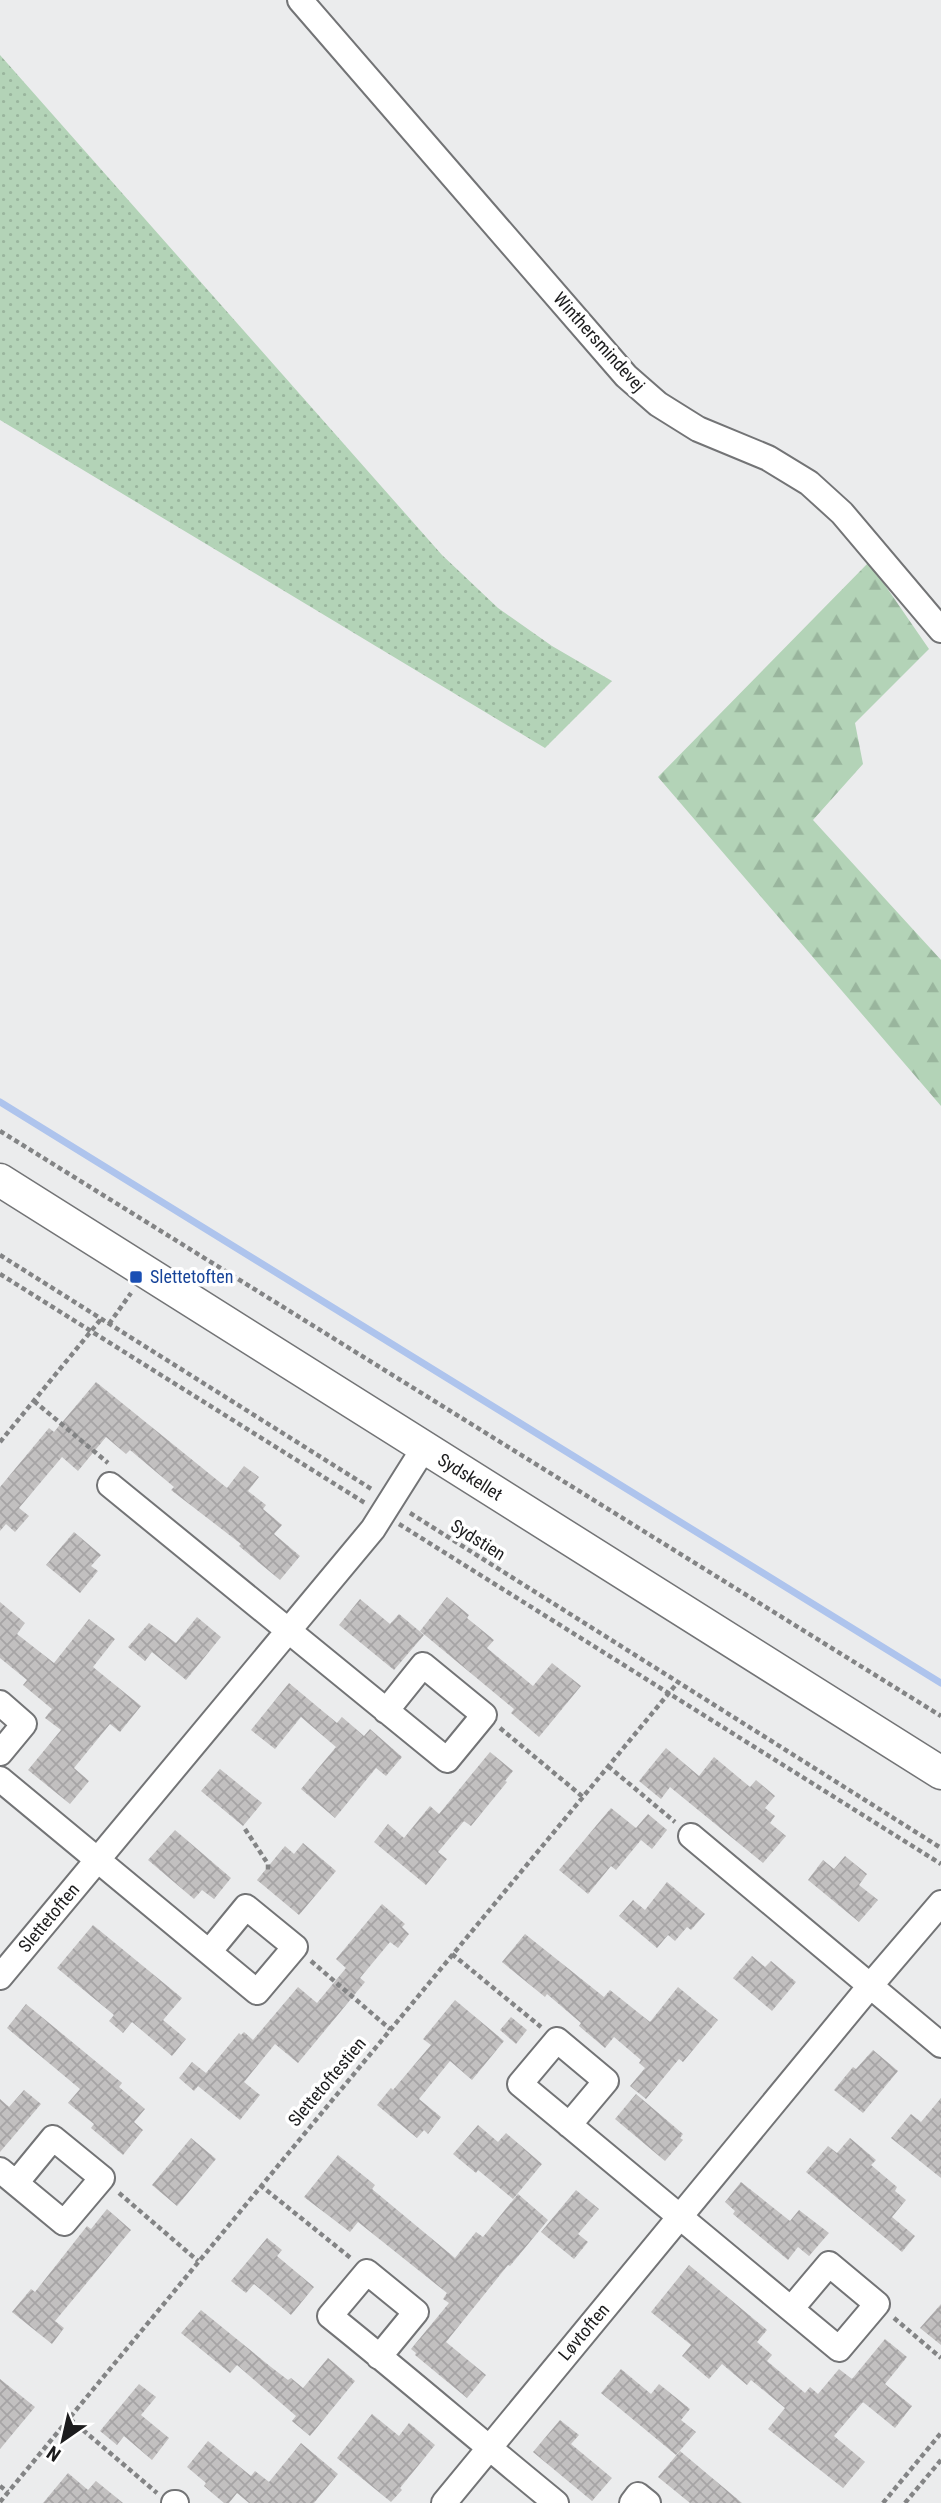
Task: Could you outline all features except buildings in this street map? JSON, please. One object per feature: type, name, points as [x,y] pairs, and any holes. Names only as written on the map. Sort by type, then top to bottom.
[{"type":"street","name":"Winthersmindevej","points":[[300,0],[626,376],[658,404],[698,429],[768,458],[809,483],[842,513],[941,630]]},
{"type":"street","name":"Sydskellet","points":[[0,1180],[941,1773]]},
{"type":"street","name":"Slettetoften","points":[[0,1977],[373,1529],[424,1448]]},
{"type":"street","points":[[110,1485],[386,1711],[447,1760],[484,1715],[423,1665],[386,1711]]},
{"type":"street","points":[[0,1703],[24,1724],[0,1753]]},
{"type":"street","points":[[0,1779],[257,1992],[295,1947],[246,1906],[209,1952]]},
{"type":"street","points":[[691,1836],[941,2045]]},
{"type":"street","name":"Løvtoften","points":[[444,2503],[941,1903]]},
{"type":"street","points":[[569,2125],[606,2081],[558,2040],[520,2084],[569,2125],[839,2349],[877,2304],[829,2263],[791,2309]]},
{"type":"street","points":[[53,2138],[102,2178],[64,2223],[8,2177],[53,2138]]},
{"type":"street","points":[[379,2357],[416,2312],[367,2272],[330,2316],[379,2357],[556,2503]]},
{"type":"street","points":[[632,2503],[638,2495],[648,2503]]},
{"type":"path","points":[[0,1131],[941,1716]]},
{"type":"path","name":"Sydstien","points":[[0,1255],[387,1507],[678,1682],[941,1848]]},
{"type":"path","points":[[0,1274],[387,1507],[668,1693],[941,1864]]},
{"type":"path","points":[[109,1324],[138,1284]]},
{"type":"path","points":[[0,1442],[101,1319]]},
{"type":"path","points":[[34,1401],[117,1470],[110,1485]]},
{"type":"path","name":"Slettetoftestien","points":[[0,2502],[678,1682]]},
{"type":"path","points":[[484,1715],[583,1797]]},
{"type":"path","points":[[608,1766],[691,1836]]},
{"type":"path","points":[[245,1829],[268,1864],[268,1872]]},
{"type":"path","points":[[295,1947],[390,2029]]},
{"type":"path","points":[[452,1954],[558,2040]]},
{"type":"path","points":[[102,2178],[198,2261]]},
{"type":"path","points":[[260,2185],[367,2272]]},
{"type":"path","points":[[877,2304],[941,2358]]},
{"type":"path","points":[[69,2419],[170,2500]]},
{"type":"path","points":[[883,2503],[941,2433]]},
{"type":"path","points":[[905,2503],[941,2460]]},
{"type":"path","points":[[0,2486],[8,2492]]},
{"type":"green space","points":[[0,55],[442,555],[498,608],[552,646],[612,681],[545,748],[0,420]]},
{"type":"green space","points":[[869,562],[929,649],[855,723],[863,764],[813,820],[941,960],[941,1106],[658,777]]},
{"type":"waterway","points":[[0,1102],[941,1683]]},
{"type":"place","name":"Slettetoften","points":[[136,1277]]}]
